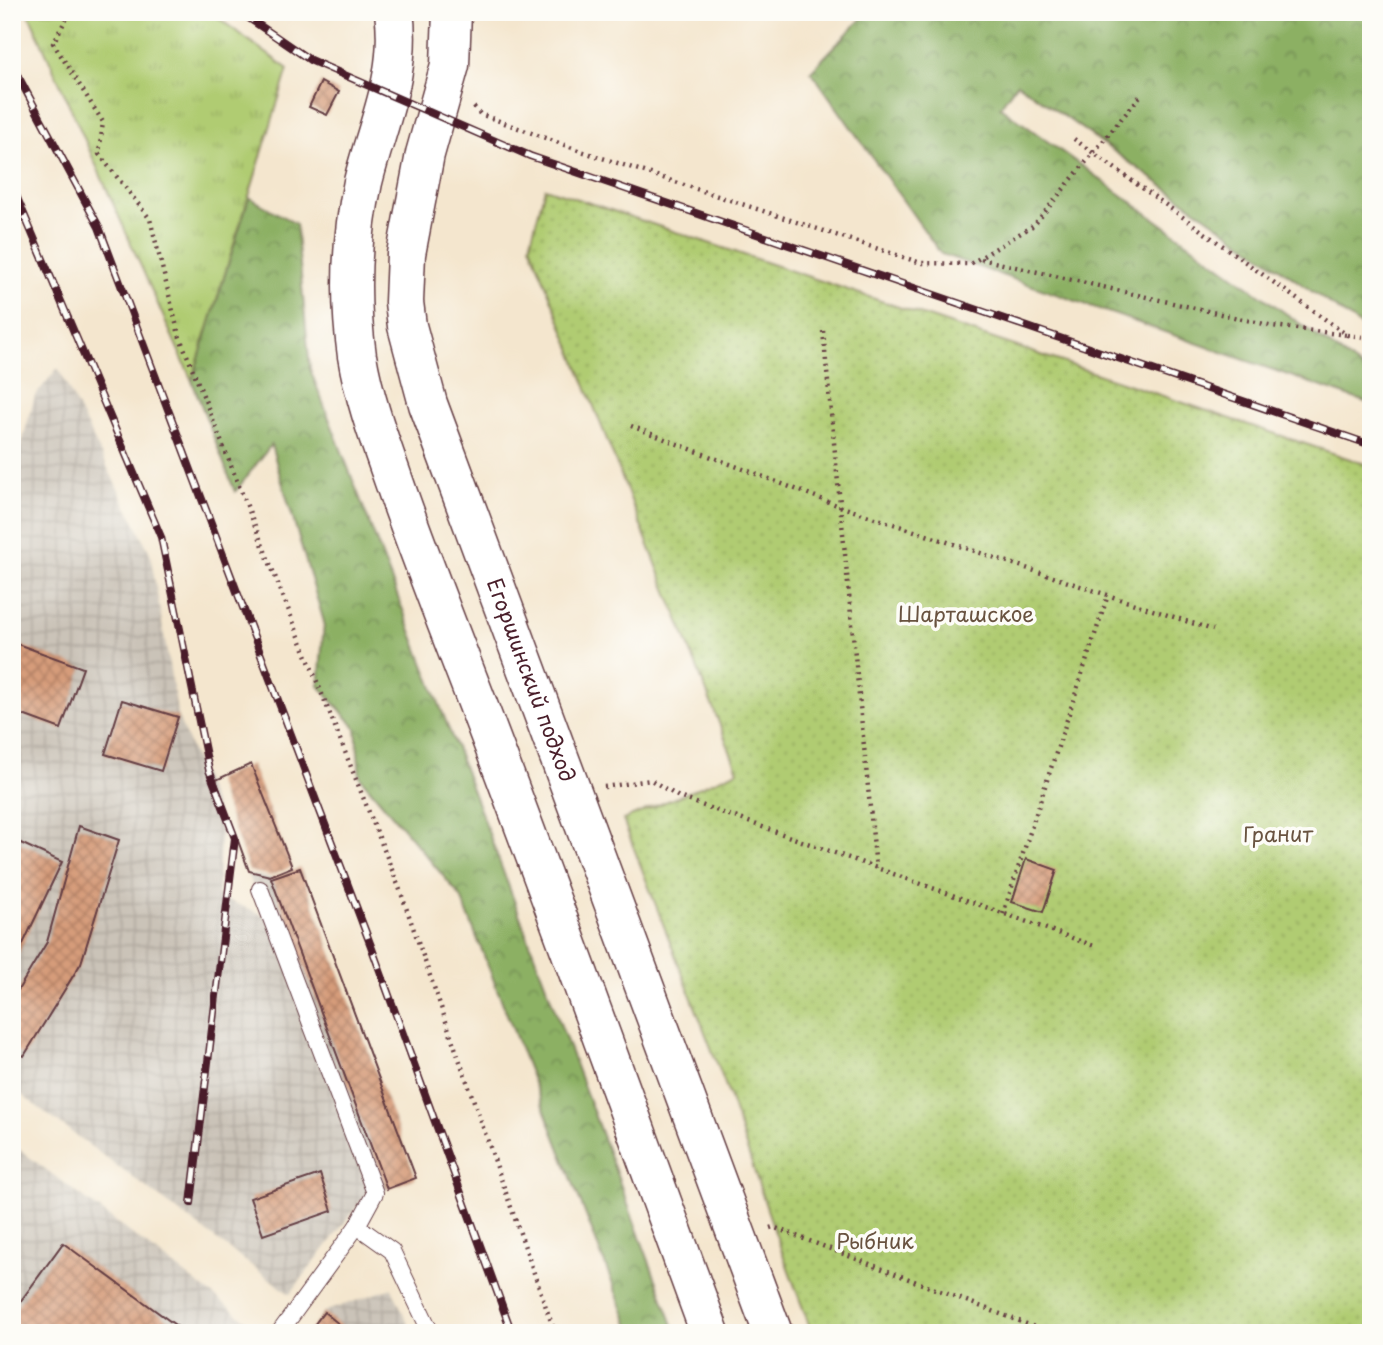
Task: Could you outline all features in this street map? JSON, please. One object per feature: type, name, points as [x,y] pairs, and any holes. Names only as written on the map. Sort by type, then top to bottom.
[{"type":"main road","points":[[394,12],[397,42],[389,96],[364,181],[356,227],[354,311],[362,381],[370,414],[415,540],[532,847],[710,1333]]},
{"type":"main road","name":"Егоршинский подход","points":[[452,12],[450,65],[425,154],[406,254],[404,302],[407,326],[428,404],[772,1333]]},
{"type":"lane","points":[[260,889],[375,1192],[357,1226],[279,1333]]},
{"type":"lane","points":[[357,1226],[392,1251],[430,1333]]},
{"type":"path","points":[[70,12],[52,43],[103,122],[99,154],[150,219],[179,335],[400,890],[555,1333]]},
{"type":"path","points":[[470,103],[480,114],[549,140],[920,263],[970,264],[1034,225],[1142,95]]},
{"type":"path","points":[[1074,139],[1347,335]]},
{"type":"path","points":[[980,259],[1273,326],[1371,338]]},
{"type":"path","points":[[823,331],[876,868]]},
{"type":"path","points":[[631,426],[842,507],[1213,629]]},
{"type":"path","points":[[1003,914],[1108,595]]},
{"type":"path","points":[[572,792],[651,780],[678,797],[1097,947]]},
{"type":"path","points":[[739,1242],[772,1227],[1051,1333]]},
{"type":"shaded area","points":[[58,368],[150,553],[178,717],[221,822],[217,896],[266,916],[247,874],[271,878],[300,868],[416,1178],[387,1189],[368,1192],[290,1294],[12,1088],[12,478],[35,396]]},
{"type":"shaded area","points":[[12,1144],[262,1332],[12,1333]]},
{"type":"shaded area","points":[[392,1288],[412,1333],[308,1333],[324,1312]]},
{"type":"green space","points":[[28,12],[210,12],[288,69],[192,381]]},
{"type":"green space","points":[[858,12],[1371,12],[1371,333],[1017,83],[1000,107],[1371,375],[1371,404],[941,254],[811,71],[864,16]]},
{"type":"green space","name":"Шарташское","points":[[545,188],[1371,466],[1371,1333],[812,1333],[725,1084],[623,820],[738,771],[530,245]]},
{"type":"green space","points":[[249,197],[296,224],[310,369],[482,815],[676,1333],[632,1333],[461,897],[360,777],[356,728],[319,686],[324,622],[271,445],[235,492],[192,381]]},
{"type":"building","points":[[321,82],[339,92],[327,115],[309,107]]},
{"type":"building","points":[[12,642],[83,668],[61,729],[12,711]]},
{"type":"building","points":[[122,700],[178,717],[161,771],[105,754]]},
{"type":"building","points":[[251,764],[292,867],[270,876],[249,871],[216,780]]},
{"type":"building","points":[[79,826],[119,840],[81,963],[24,1056],[12,1049],[12,1000],[47,942]]},
{"type":"building","points":[[12,839],[62,862],[12,967]]},
{"type":"building","points":[[1026,859],[1057,870],[1043,912],[1012,902]]},
{"type":"building","points":[[300,868],[416,1178],[387,1189],[271,878]]},
{"type":"building","points":[[320,1174],[332,1211],[263,1235],[250,1198]]},
{"type":"building","points":[[63,1243],[182,1330],[180,1333],[12,1333],[12,1313]]},
{"type":"building","points":[[324,1312],[350,1333],[308,1333]]},
{"type":"railway","points":[[240,12],[310,60],[530,156],[1371,445]]},
{"type":"railway","points":[[12,65],[99,227],[371,946],[512,1333]]},
{"type":"railway","points":[[12,186],[161,537],[209,770],[235,838],[191,1203]]},
{"type":"park label","name":"Гранит","points":[[1278,835]]},
{"type":"park label","name":"Рыбник","points":[[875,1242]]}]
